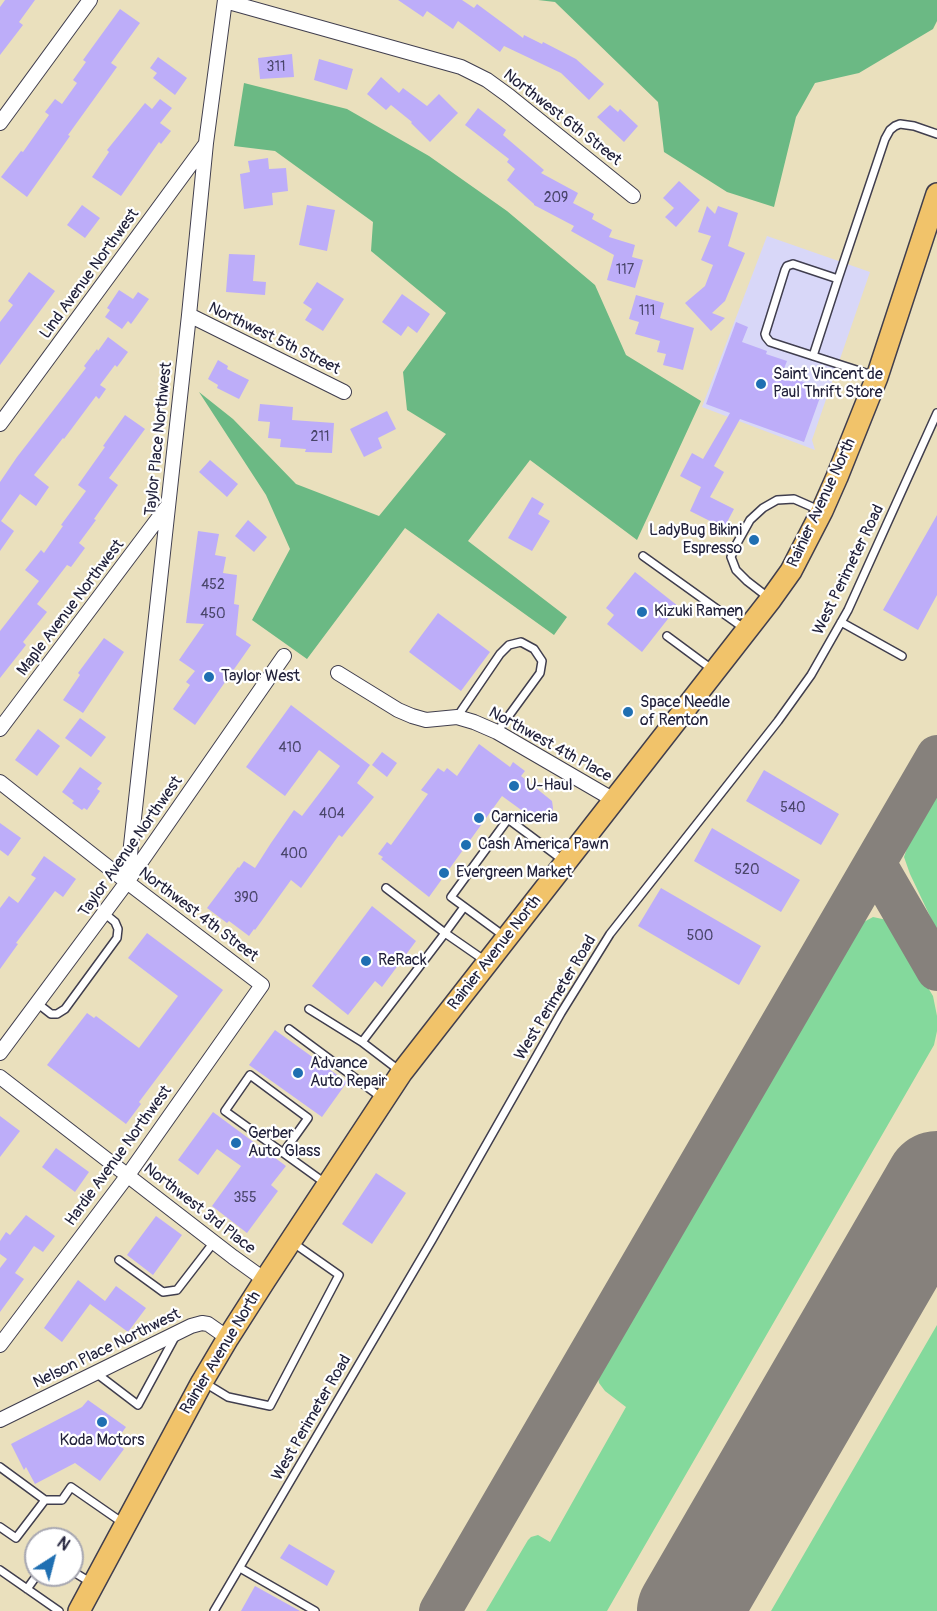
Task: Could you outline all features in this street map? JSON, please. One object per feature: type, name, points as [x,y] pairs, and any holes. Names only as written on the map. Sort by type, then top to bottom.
[{"type":"main road","name":"Rainier Avenue North","points":[[79,1611],[228,1338],[402,1072],[715,672],[791,571],[822,512],[877,377],[937,194]]},
{"type":"street","points":[[0,123],[90,0]]},
{"type":"street","name":"Taylor Place Northwest","points":[[127,882],[206,143],[225,1]]},
{"type":"street","name":"Northwest 6th Street","points":[[225,1],[461,67],[487,80],[509,96],[633,196]]},
{"type":"street","name":"Lind Avenue Northwest","points":[[0,424],[206,143]]},
{"type":"street","name":"Northwest 5th Street","points":[[189,315],[344,392]]},
{"type":"street","name":"Maple Avenue Northwest","points":[[0,729],[168,507]]},
{"type":"street","name":"Taylor Avenue Northwest","points":[[0,1053],[127,882],[284,656]]},
{"type":"street","name":"Northwest 4th Place","points":[[338,673],[398,710],[412,716],[426,720],[457,717],[497,732],[614,801]]},
{"type":"street","name":"Northwest 4th Street","points":[[0,782],[262,985]]},
{"type":"street","name":"Hardie Avenue Northwest","points":[[0,1345],[128,1175],[262,985]]},
{"type":"street","name":"Northwest 3rd Place","points":[[0,1077],[265,1280]]},
{"type":"street","name":"Nelson Place Northwest","points":[[0,1420],[191,1326],[208,1324],[228,1338]]},
{"type":"lane","points":[[813,356],[886,135],[900,124],[937,134]]},
{"type":"lane","points":[[838,279],[793,264],[787,266],[765,337],[770,342],[877,377]]},
{"type":"lane","name":"West Perimeter Road","points":[[214,1611],[432,1240],[561,1013],[610,934],[778,721],[811,675],[848,610],[937,413]]},
{"type":"lane","points":[[771,599],[736,570],[731,558],[750,520],[763,508],[777,500],[794,499],[822,512]]},
{"type":"lane","points":[[642,556],[747,630]]},
{"type":"lane","points":[[841,622],[902,656]]},
{"type":"lane","points":[[667,636],[715,672]]},
{"type":"lane","points":[[457,717],[500,654],[509,645],[521,642],[534,648],[542,661],[540,673],[497,732]]},
{"type":"lane","points":[[507,938],[451,897],[508,819],[566,862]]},
{"type":"lane","points":[[386,888],[487,962]]},
{"type":"lane","points":[[362,1042],[464,906]]},
{"type":"lane","points":[[37,1003],[51,1014],[57,1014],[65,1009],[117,938],[118,929],[115,922],[104,914]]},
{"type":"lane","points":[[309,1009],[362,1042],[402,1072]]},
{"type":"lane","points":[[290,1029],[384,1100]]},
{"type":"lane","points":[[283,1153],[308,1118],[250,1076],[225,1111],[283,1153],[327,1184]]},
{"type":"lane","points":[[202,1382],[228,1397],[270,1406],[339,1275],[290,1241]]},
{"type":"lane","points":[[119,1260],[163,1292],[177,1290],[214,1242]]},
{"type":"lane","points":[[96,1372],[138,1405],[178,1332]]},
{"type":"lane","points":[[0,1467],[45,1500],[62,1500],[70,1487],[125,1525]]},
{"type":"lane","points":[[0,1527],[16,1538],[45,1500]]},
{"type":"lane","points":[[240,1568],[315,1611]]},
{"type":"lane","points":[[0,1570],[59,1611]]},
{"type":"lane","points":[[84,1579],[93,1585]]},
{"type":"shaded area","points":[[767,236],[870,272],[812,440],[815,450],[702,407]]},
{"type":"green space","points":[[538,0],[937,0],[937,21],[933,29],[859,73],[815,83],[796,117],[774,207],[727,192],[664,152],[658,102],[555,2]]},
{"type":"green space","points":[[244,83],[347,109],[429,156],[507,211],[595,285],[626,355],[701,401],[637,540],[530,460],[468,541],[567,617],[554,635],[405,528],[307,659],[252,620],[290,549],[266,495],[199,392],[233,419],[296,484],[379,516],[446,434],[407,410],[403,372],[446,313],[371,251],[373,222],[275,151],[234,146]]},
{"type":"green space","points":[[937,794],[937,931],[904,857],[909,842]]},
{"type":"green space","points":[[873,917],[887,920],[933,996],[937,1016],[934,1045],[607,1611],[486,1611],[528,1540],[538,1535],[550,1542],[626,1407],[605,1391],[598,1377],[862,923]]},
{"type":"green space","points":[[937,1325],[937,1611],[771,1611]]},
{"type":"building","points":[[5,0],[35,0],[19,22],[23,25],[0,55],[0,7]]},
{"type":"building","points":[[398,0],[462,0],[474,8],[477,4],[523,38],[524,35],[542,44],[543,42],[576,59],[604,84],[589,100],[561,73],[504,46],[500,52],[458,21],[453,29],[427,11],[423,17]]},
{"type":"building","points":[[120,9],[140,23],[111,63],[117,67],[27,197],[1,177],[21,151],[23,152],[49,115],[45,112],[55,99],[62,104],[77,83],[73,80],[86,62],[83,60]]},
{"type":"building","points":[[292,54],[294,77],[260,79],[258,58]]},
{"type":"building","points":[[158,57],[187,78],[175,95],[153,78],[157,73],[150,68]]},
{"type":"building","points":[[319,59],[353,69],[347,90],[314,80]]},
{"type":"building","points":[[381,77],[399,93],[403,88],[427,106],[439,94],[458,113],[430,142],[412,122],[391,105],[386,110],[367,94]]},
{"type":"building","points":[[160,99],[172,108],[160,123],[171,131],[161,144],[159,142],[121,196],[92,177],[109,152],[107,150],[145,103],[152,109]]},
{"type":"building","points":[[610,105],[618,112],[620,109],[638,126],[624,142],[597,117]]},
{"type":"building","points":[[478,108],[506,130],[503,135],[544,170],[541,173],[578,193],[573,203],[594,214],[592,219],[612,230],[609,237],[635,245],[632,257],[643,260],[635,288],[607,280],[614,255],[571,231],[574,226],[534,205],[507,180],[515,169],[507,162],[509,159],[465,125]]},
{"type":"building","points":[[268,158],[269,169],[286,168],[288,191],[272,193],[273,205],[244,209],[240,174],[250,172],[248,161]]},
{"type":"building","points":[[679,181],[700,200],[676,227],[665,217],[674,208],[663,198]]},
{"type":"building","points":[[82,205],[100,218],[85,238],[67,225]]},
{"type":"building","points":[[307,205],[335,210],[327,251],[299,245]]},
{"type":"building","points":[[707,206],[715,214],[718,206],[738,213],[728,246],[745,253],[725,301],[712,313],[725,318],[711,331],[685,303],[705,286],[713,265],[701,260],[711,236],[698,232]]},
{"type":"building","points":[[229,254],[255,255],[253,281],[266,282],[265,295],[226,292]]},
{"type":"building","points":[[29,272],[55,291],[0,365],[0,322],[13,305],[8,301]]},
{"type":"building","points":[[317,282],[344,299],[323,331],[305,320],[312,309],[303,303]]},
{"type":"building","points":[[119,290],[133,299],[138,292],[149,299],[131,324],[128,321],[122,329],[105,317],[110,310],[107,308]]},
{"type":"building","points":[[402,294],[430,314],[417,333],[408,326],[401,336],[382,322]]},
{"type":"building","points":[[636,295],[664,303],[660,318],[694,328],[683,370],[663,365],[666,354],[657,352],[660,341],[635,334],[639,322],[629,319]]},
{"type":"building","name":"Saint Vincent de Paul Thrift Store","points":[[736,322],[748,327],[742,342],[787,361],[783,371],[793,375],[792,378],[823,389],[804,442],[740,419],[714,466],[724,472],[710,497],[734,509],[724,528],[690,511],[701,487],[680,476],[692,453],[703,459],[730,413],[706,404]]},
{"type":"building","points":[[108,337],[128,352],[100,385],[106,389],[99,399],[96,396],[34,475],[49,487],[36,506],[20,494],[1,521],[14,531],[0,551],[0,482],[86,368],[84,366]]},
{"type":"building","points":[[218,360],[228,366],[227,369],[249,380],[239,399],[217,388],[218,385],[208,379]]},
{"type":"building","points":[[260,404],[293,407],[292,420],[334,423],[332,453],[305,452],[306,449],[280,447],[281,439],[268,438],[270,422],[258,421]]},
{"type":"building","points":[[387,411],[396,429],[378,438],[382,448],[364,457],[350,429]]},
{"type":"building","points":[[125,415],[145,429],[109,478],[118,485],[79,543],[85,548],[71,567],[67,565],[37,604],[47,612],[23,642],[26,645],[0,678],[0,631],[39,581],[25,570],[41,550],[44,553],[86,491],[78,485]]},
{"type":"building","points":[[210,460],[238,484],[227,497],[199,472]]},
{"type":"building","points":[[532,497],[544,504],[538,514],[550,521],[532,551],[508,538]]},
{"type":"building","points":[[937,515],[937,595],[918,630],[883,610]]},
{"type":"building","points":[[248,520],[267,537],[254,552],[235,536]]},
{"type":"building","points":[[198,531],[219,534],[215,555],[226,557],[223,573],[237,575],[234,604],[239,605],[236,635],[251,645],[195,725],[173,709],[190,685],[186,682],[195,671],[179,660],[204,624],[186,623]]},
{"type":"building","name":"Kizuki Ramen","points":[[635,572],[678,606],[642,652],[607,624],[614,615],[606,608]]},
{"type":"building","points":[[438,613],[490,652],[461,691],[409,652]]},
{"type":"building","points":[[104,638],[124,652],[83,713],[63,700],[80,675],[78,673]]},
{"type":"building","points":[[291,705],[370,765],[357,783],[374,797],[342,837],[339,835],[301,888],[291,880],[249,936],[207,908],[244,861],[255,868],[294,810],[302,816],[340,766],[319,750],[285,796],[246,767]]},
{"type":"building","points":[[80,718],[106,737],[91,757],[65,738]]},
{"type":"building","points":[[38,729],[60,746],[37,776],[15,760]]},
{"type":"building","points":[[479,744],[510,767],[513,762],[525,771],[521,776],[552,801],[552,814],[547,819],[535,820],[502,796],[429,897],[381,859],[383,857],[378,854],[387,842],[391,845],[428,794],[421,790],[438,768],[444,772],[447,768],[457,776]]},
{"type":"building","points":[[382,752],[397,763],[387,777],[372,765]]},
{"type":"building","points":[[80,767],[102,783],[97,789],[100,791],[87,810],[84,808],[82,810],[72,803],[74,801],[62,792]]},
{"type":"building","points":[[764,770],[839,814],[821,845],[746,801]]},
{"type":"building","points":[[0,823],[21,838],[8,856],[0,850]]},
{"type":"building","points":[[712,828],[800,880],[781,912],[694,861]]},
{"type":"building","points":[[44,856],[76,879],[63,897],[55,891],[16,943],[18,944],[0,969],[0,908],[9,896],[18,903],[36,878],[31,875]]},
{"type":"building","points":[[661,888],[761,946],[739,985],[638,926]]},
{"type":"building","name":"ReRack","points":[[372,906],[416,941],[382,987],[375,981],[348,1015],[312,986]]},
{"type":"building","points":[[147,933],[223,990],[139,1102],[141,1104],[126,1124],[47,1065],[87,1013],[94,1018],[96,1016],[139,1048],[178,996],[128,958]]},
{"type":"building","name":"Advance Auto Repair","points":[[275,1030],[347,1082],[322,1117],[249,1065]]},
{"type":"building","points":[[213,1112],[286,1166],[271,1185],[278,1191],[247,1233],[212,1206],[241,1166],[217,1149],[198,1175],[178,1160]]},
{"type":"building","points":[[0,1116],[20,1131],[0,1157]]},
{"type":"building","points":[[56,1148],[89,1172],[75,1192],[42,1167]]},
{"type":"building","points":[[376,1173],[406,1193],[372,1244],[342,1224]]},
{"type":"building","points":[[26,1215],[55,1236],[43,1252],[34,1246],[15,1273],[24,1279],[0,1312],[0,1268],[7,1259],[0,1254],[0,1241],[6,1232],[10,1235]]},
{"type":"building","points":[[156,1216],[182,1235],[153,1275],[127,1255]]},
{"type":"building","points":[[78,1280],[105,1301],[116,1286],[146,1308],[128,1332],[90,1304],[62,1342],[44,1328]]},
{"type":"building","points":[[88,1400],[126,1427],[115,1442],[124,1449],[100,1481],[75,1463],[35,1484],[26,1467],[24,1470],[11,1444],[82,1407]]},
{"type":"building","points":[[289,1544],[335,1571],[327,1586],[280,1558]]},
{"type":"building","points":[[255,1586],[300,1611],[241,1611]]},
{"type":"taxiway","points":[[440,1611],[937,756]]},
{"type":"taxiway","points":[[875,863],[937,970]]},
{"type":"runway","points":[[689,1611],[937,1183]]},
{"type":"place","name":"Saint Vincent de Paul Thrift Store","points":[[761,384]]},
{"type":"place","name":"LadyBug Bikini Espresso","points":[[754,540]]},
{"type":"place","name":"Kizuki Ramen","points":[[642,612]]},
{"type":"place","name":"Taylor West","points":[[209,677]]},
{"type":"place","name":"Space Needle of Renton","points":[[628,712]]},
{"type":"place","name":"U-Haul","points":[[514,786]]},
{"type":"place","name":"Carniceria","points":[[479,818]]},
{"type":"place","name":"Cash America Pawn","points":[[466,845]]},
{"type":"place","name":"Evergreen Market","points":[[444,873]]},
{"type":"place","name":"ReRack","points":[[366,961]]},
{"type":"place","name":"Advance Auto Repair","points":[[298,1073]]},
{"type":"place","name":"Gerber Auto Glass","points":[[236,1143]]},
{"type":"place","name":"Koda Motors","points":[[102,1422]]}]
